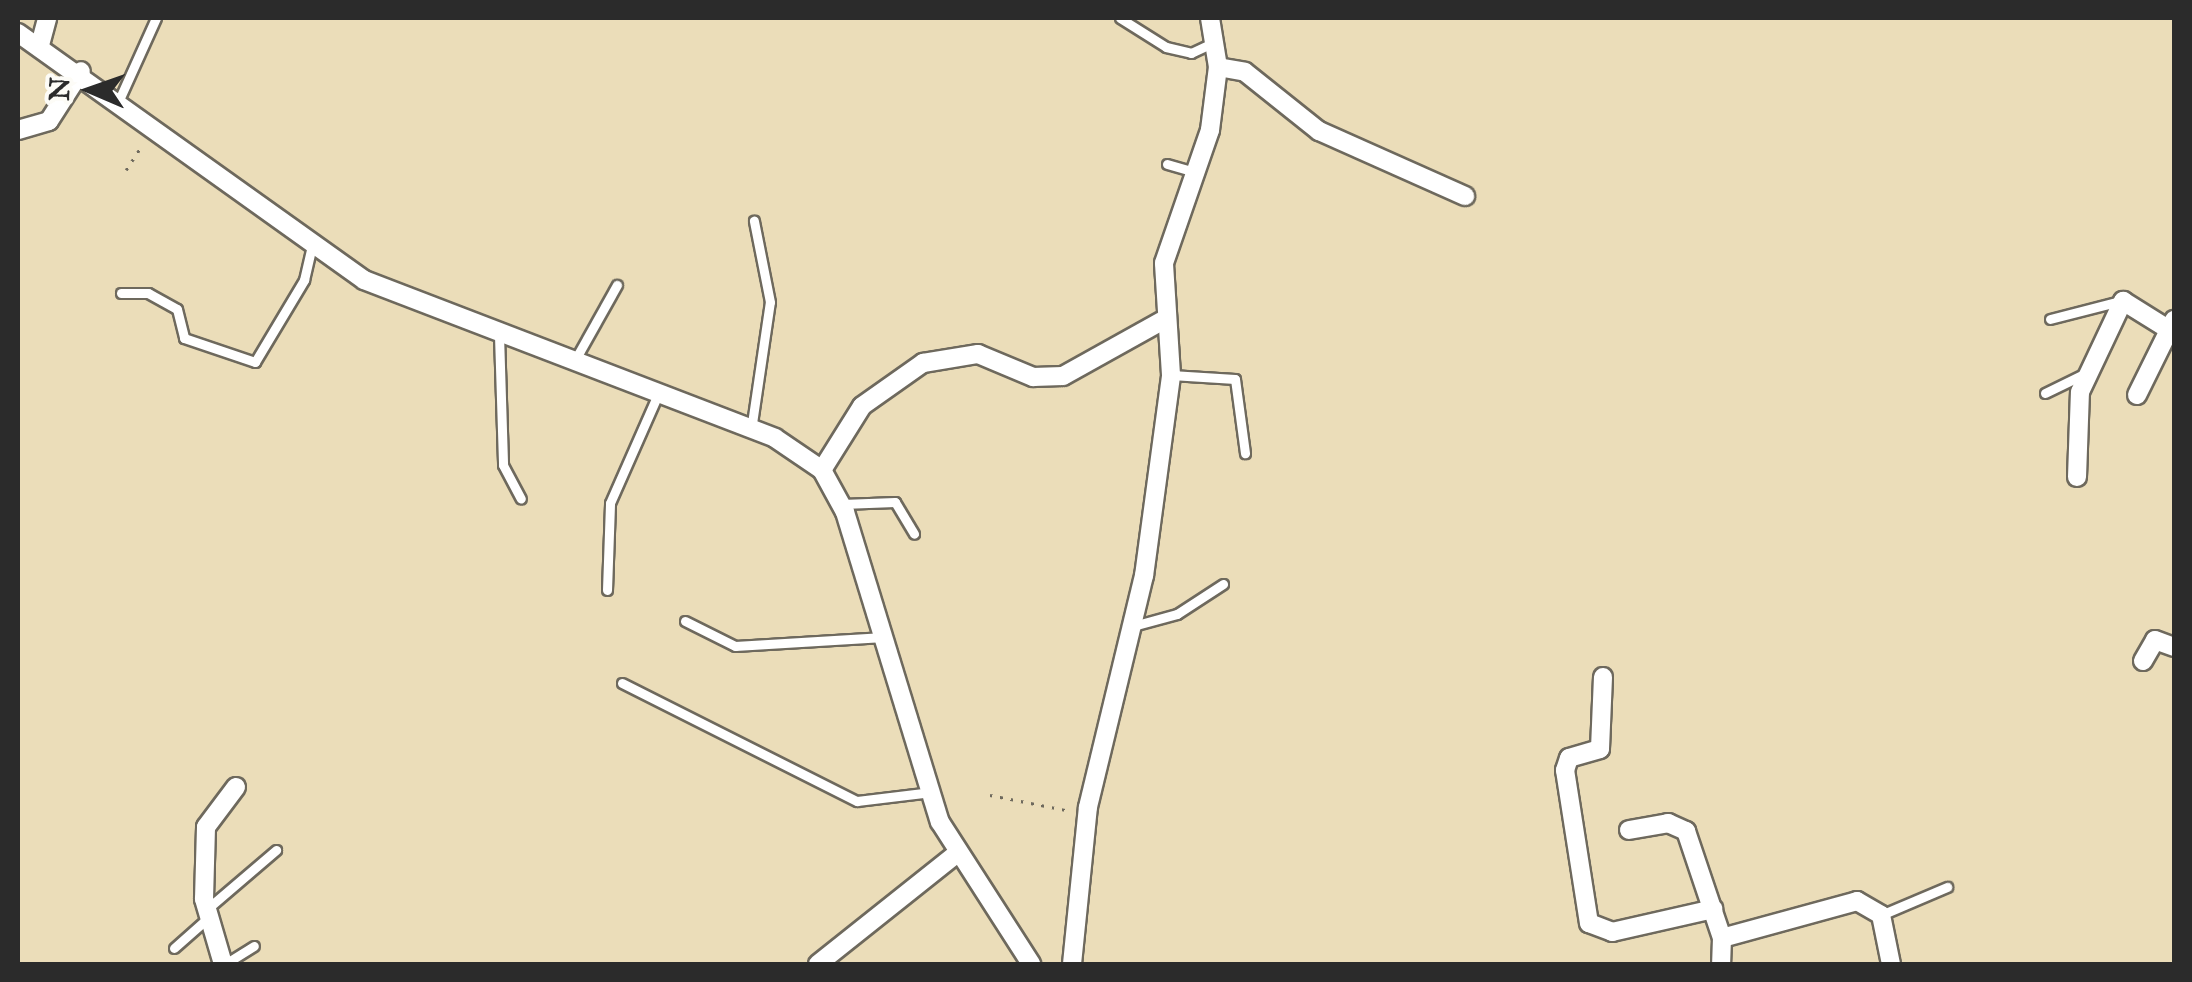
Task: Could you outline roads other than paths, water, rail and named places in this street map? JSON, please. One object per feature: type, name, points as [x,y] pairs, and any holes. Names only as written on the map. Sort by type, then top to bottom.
[{"type":"street","points":[[40,45],[47,18]]},
{"type":"street","points":[[1072,964],[1087,814],[1133,626],[1171,375],[1162,321],[1168,244],[1195,172],[1218,67],[1210,18]]},
{"type":"street","points":[[18,34],[81,72],[312,244],[389,293],[751,430],[822,470],[842,504],[930,792],[955,855],[1031,964]]},
{"type":"street","points":[[1218,67],[1245,72],[1319,131],[1465,196]]},
{"type":"street","points":[[18,130],[49,121],[81,72]]},
{"type":"street","points":[[2077,477],[2086,373],[2123,301],[2171,336],[2137,395]]},
{"type":"street","points":[[822,470],[862,406],[932,359],[978,354],[1034,376],[1063,376],[1162,321]]},
{"type":"street","points":[[2142,660],[2154,640],[2174,647]]},
{"type":"street","points":[[1602,677],[1600,749],[1570,758],[1565,770],[1589,923],[1626,931],[1712,909]]},
{"type":"street","points":[[224,964],[208,913],[206,827],[236,788]]},
{"type":"street","points":[[1629,830],[1668,823],[1686,830],[1722,938],[1721,964]]},
{"type":"street","points":[[818,964],[955,855]]},
{"type":"street","points":[[1722,938],[1756,936],[1847,901],[1882,914],[1891,964]]},
{"type":"lane","points":[[119,100],[156,18]]},
{"type":"lane","points":[[1120,18],[1166,46],[1191,53],[1215,42]]},
{"type":"lane","points":[[1167,164],[1195,172]]},
{"type":"lane","points":[[751,430],[770,302],[754,221]]},
{"type":"lane","points":[[121,293],[148,293],[178,309],[184,338],[256,362],[304,280],[312,244]]},
{"type":"lane","points":[[574,363],[617,285]]},
{"type":"lane","points":[[2050,319],[2123,301]]},
{"type":"lane","points":[[499,335],[503,465],[521,500]]},
{"type":"lane","points":[[2045,393],[2086,373]]},
{"type":"lane","points":[[1171,375],[1234,380],[1245,452]]},
{"type":"lane","points":[[606,590],[610,502],[658,394]]},
{"type":"lane","points":[[842,504],[895,502],[914,534]]},
{"type":"lane","points":[[1133,626],[1178,614],[1222,584]]},
{"type":"lane","points":[[684,621],[735,646],[884,638]]},
{"type":"lane","points":[[622,683],[857,801],[930,792]]},
{"type":"lane","points":[[174,948],[276,850]]},
{"type":"lane","points":[[1882,914],[1947,887]]},
{"type":"lane","points":[[224,964],[254,946]]}]
